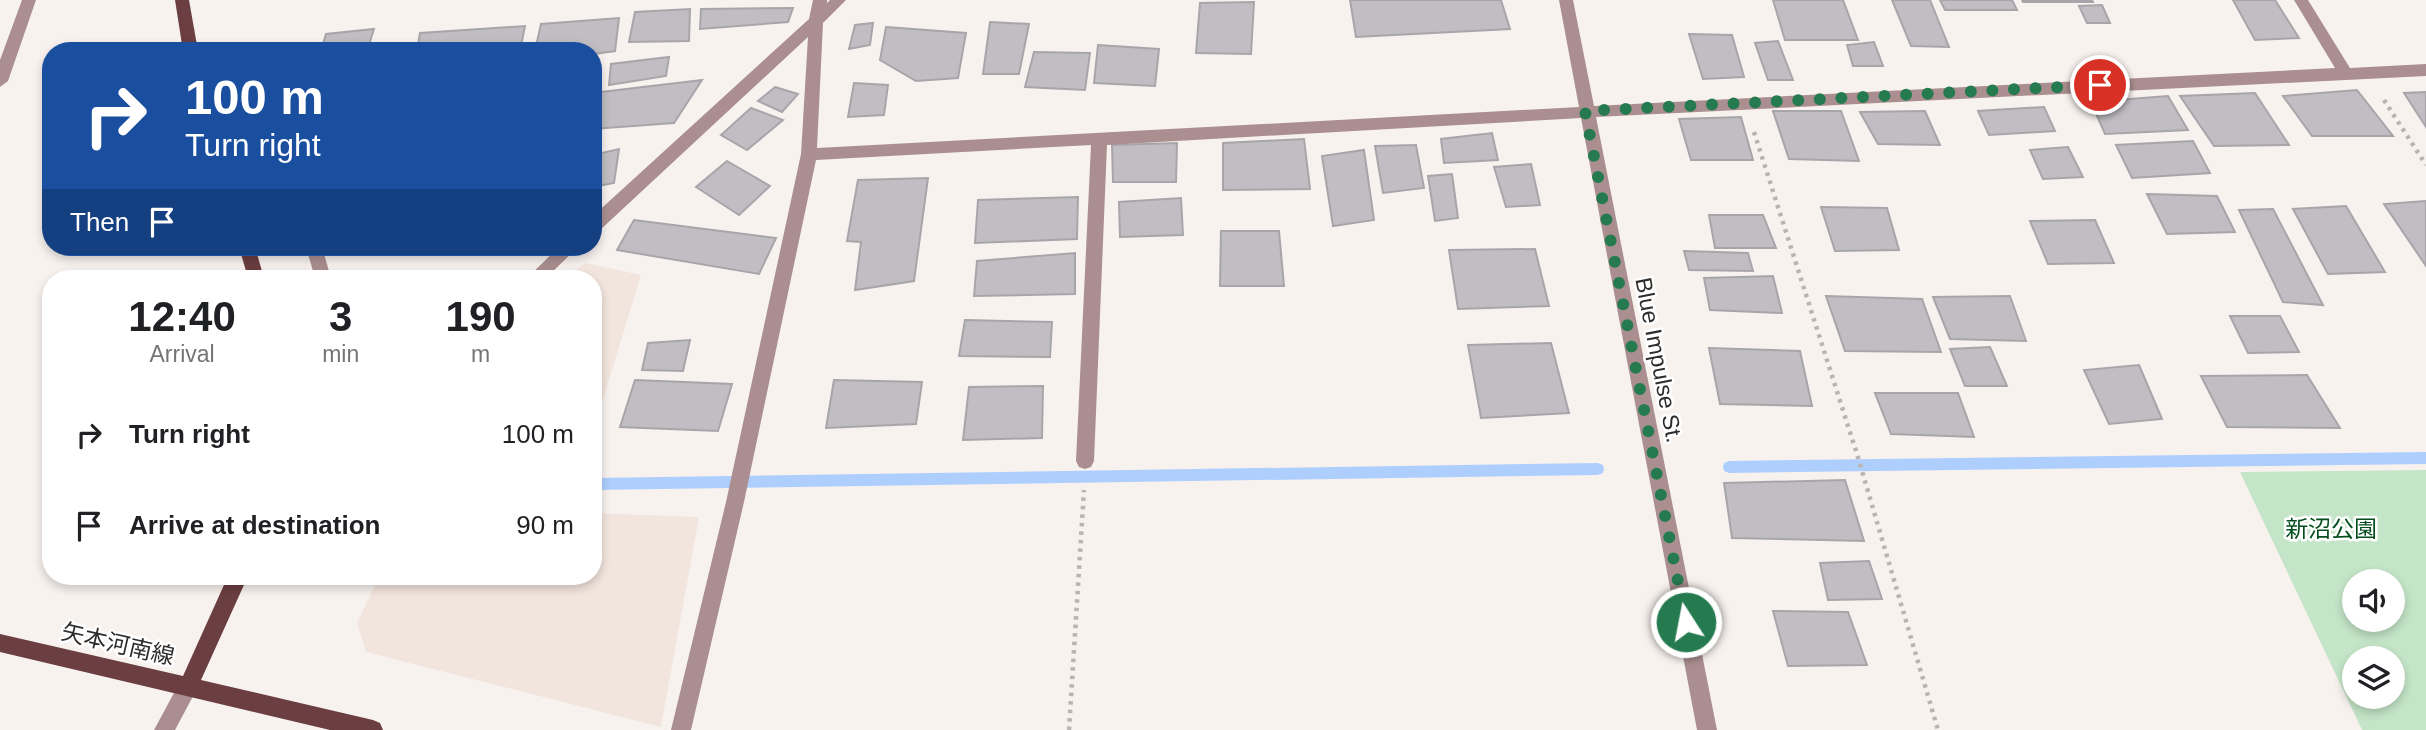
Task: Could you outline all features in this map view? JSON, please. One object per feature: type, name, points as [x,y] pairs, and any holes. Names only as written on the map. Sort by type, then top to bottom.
[{"type":"main road","points":[[182,0],[189,42]]},
{"type":"main road","name":"矢本河南線","points":[[0,643],[189,685],[234,585]]},
{"type":"main road","points":[[189,685],[373,730]]},
{"type":"street","points":[[0,81],[29,0]]},
{"type":"street","points":[[681,730],[735,502],[809,154],[816,19],[820,0]]},
{"type":"street","points":[[602,218],[839,0]]},
{"type":"street","name":"Blue Impulse St.","points":[[1566,0],[1585,111],[1707,730]]},
{"type":"street","points":[[2301,0],[2346,73]]},
{"type":"street","points":[[809,154],[1099,140],[1744,101],[2426,70]]},
{"type":"street","points":[[1085,461],[1099,140]]},
{"type":"street","points":[[544,270],[560,256]]},
{"type":"street","points":[[164,730],[189,685]]},
{"type":"path","points":[[2367,72],[2426,165]]},
{"type":"path","points":[[1744,101],[1857,454],[1938,730]]},
{"type":"path","points":[[1069,730],[1083,496]]},
{"type":"shaded area","points":[[585,263],[641,275],[602,403],[602,270],[576,270]]},
{"type":"shaded area","points":[[602,513],[699,517],[661,727],[366,652],[357,623],[375,585],[602,585]]},
{"type":"green space","name":"新沼公園","points":[[2426,470],[2426,730],[2362,730],[2352,709],[2405,709],[2405,646],[2342,646],[2342,688],[2240,472]]},
{"type":"building","points":[[1350,0],[1501,0],[1510,29],[1356,37]]},
{"type":"building","points":[[1773,0],[1843,0],[1858,40],[1785,40]]},
{"type":"building","points":[[1892,0],[1930,0],[1949,47],[1911,46]]},
{"type":"building","points":[[1940,0],[2012,0],[2017,10],[1945,10]]},
{"type":"building","points":[[2022,0],[2092,0],[2093,2],[2023,2]]},
{"type":"building","points":[[2233,0],[2275,0],[2299,38],[2255,40]]},
{"type":"building","points":[[1254,2],[1251,54],[1196,53],[1200,3]]},
{"type":"building","points":[[2102,5],[2110,23],[2087,23],[2079,6]]},
{"type":"building","points":[[793,8],[788,22],[700,29],[701,9]]},
{"type":"building","points":[[690,9],[689,41],[629,42],[635,12]]},
{"type":"building","points":[[619,18],[615,51],[602,53],[602,42],[537,42],[541,24]]},
{"type":"building","points":[[990,22],[1029,24],[1019,74],[983,74]]},
{"type":"building","points":[[873,23],[870,45],[849,49],[855,25]]},
{"type":"building","points":[[525,26],[522,42],[418,42],[420,33]]},
{"type":"building","points":[[886,27],[966,33],[958,78],[916,81],[880,60]]},
{"type":"building","points":[[374,29],[370,42],[324,42],[326,34]]},
{"type":"building","points":[[1689,34],[1732,35],[1744,77],[1703,79]]},
{"type":"building","points":[[1778,41],[1793,80],[1768,80],[1755,43]]},
{"type":"building","points":[[1874,42],[1883,66],[1853,66],[1847,45]]},
{"type":"building","points":[[1098,45],[1159,49],[1155,86],[1094,83]]},
{"type":"building","points":[[1034,52],[1090,53],[1085,90],[1025,87]]},
{"type":"building","points":[[669,57],[666,76],[609,85],[611,64]]},
{"type":"building","points":[[702,80],[674,123],[602,128],[602,92]]},
{"type":"building","points":[[854,83],[888,85],[884,115],[848,117]]},
{"type":"building","points":[[775,87],[798,94],[782,112],[758,101]]},
{"type":"building","points":[[2357,90],[2393,136],[2312,136],[2283,96]]},
{"type":"building","points":[[2426,92],[2426,127],[2404,93]]},
{"type":"building","points":[[2255,93],[2289,145],[2214,146],[2180,96]]},
{"type":"building","points":[[2168,96],[2188,130],[2105,134],[2091,102]]},
{"type":"building","points":[[2044,107],[2055,131],[1989,135],[1978,111]]},
{"type":"building","points":[[751,108],[783,120],[747,150],[721,135]]},
{"type":"building","points":[[1773,111],[1841,111],[1859,161],[1789,159]]},
{"type":"building","points":[[1925,111],[1940,145],[1878,144],[1860,112]]},
{"type":"building","points":[[1741,117],[1753,160],[1691,160],[1679,119]]},
{"type":"building","points":[[1492,133],[1498,160],[1444,163],[1441,139]]},
{"type":"building","points":[[1304,139],[1310,189],[1223,190],[1223,143]]},
{"type":"building","points":[[2193,141],[2210,173],[2132,178],[2116,145]]},
{"type":"building","points":[[1177,143],[1176,182],[1113,182],[1112,145]]},
{"type":"building","points":[[1416,145],[1424,188],[1383,193],[1375,146]]},
{"type":"building","points":[[2068,147],[2083,177],[2043,179],[2030,150]]},
{"type":"building","points":[[619,149],[614,183],[602,185],[602,153]]},
{"type":"building","points":[[1364,150],[1374,220],[1333,226],[1322,156]]},
{"type":"building","points":[[727,161],[770,186],[739,215],[696,187]]},
{"type":"building","points":[[1531,164],[1540,205],[1506,207],[1494,167]]},
{"type":"building","points":[[1452,174],[1458,218],[1435,221],[1428,176]]},
{"type":"building","points":[[928,178],[914,281],[855,290],[861,242],[847,241],[858,180]]},
{"type":"building","points":[[2147,194],[2217,196],[2235,232],[2167,234]]},
{"type":"building","points":[[1078,197],[1077,239],[975,243],[978,200]]},
{"type":"building","points":[[1181,198],[1183,235],[1120,237],[1119,202]]},
{"type":"building","points":[[2426,201],[2426,266],[2384,204]]},
{"type":"building","points":[[2346,206],[2385,272],[2328,274],[2293,209]]},
{"type":"building","points":[[1821,207],[1887,208],[1899,250],[1835,251]]},
{"type":"building","points":[[2273,209],[2323,305],[2283,302],[2239,210]]},
{"type":"building","points":[[1709,215],[1763,215],[1776,248],[1715,248]]},
{"type":"building","points":[[634,220],[776,238],[759,274],[617,250]]},
{"type":"building","points":[[2095,220],[2114,263],[2048,264],[2030,221]]},
{"type":"building","points":[[1221,231],[1279,231],[1284,286],[1220,286]]},
{"type":"building","points":[[1535,249],[1549,306],[1458,309],[1449,250]]},
{"type":"building","points":[[1684,251],[1748,253],[1753,271],[1689,270]]},
{"type":"building","points":[[1075,253],[1075,294],[974,296],[977,261]]},
{"type":"building","points":[[1773,276],[1782,313],[1710,310],[1704,278]]},
{"type":"building","points":[[1826,296],[1922,299],[1941,352],[1845,351]]},
{"type":"building","points":[[2010,296],[2026,341],[1950,339],[1933,297]]},
{"type":"building","points":[[2230,316],[2280,316],[2299,352],[2248,353]]},
{"type":"building","points":[[965,320],[1052,322],[1050,357],[959,356]]},
{"type":"building","points":[[690,340],[683,371],[642,370],[648,343]]},
{"type":"building","points":[[1551,343],[1569,413],[1481,418],[1468,345]]},
{"type":"building","points":[[1990,347],[2007,386],[1965,386],[1950,349]]},
{"type":"building","points":[[1709,348],[1800,351],[1812,406],[1720,404]]},
{"type":"building","points":[[2139,365],[2162,419],[2109,424],[2084,370]]},
{"type":"building","points":[[2307,375],[2340,428],[2227,427],[2201,376]]},
{"type":"building","points":[[635,380],[732,384],[718,431],[620,427]]},
{"type":"building","points":[[834,380],[922,382],[916,424],[826,428]]},
{"type":"building","points":[[1043,386],[1042,438],[963,440],[969,387]]},
{"type":"building","points":[[1875,393],[1958,393],[1974,437],[1891,434]]},
{"type":"building","points":[[1845,480],[1864,541],[1732,538],[1724,483]]},
{"type":"building","points":[[1869,561],[1882,599],[1828,600],[1820,563]]},
{"type":"building","points":[[1773,611],[1848,612],[1867,665],[1788,666]]},
{"type":"waterway","points":[[1729,467],[2426,458]]},
{"type":"waterway","points":[[602,484],[1598,469]]},
{"type":"route","points":[[1686,622],[1585,111],[2100,85]]}]
